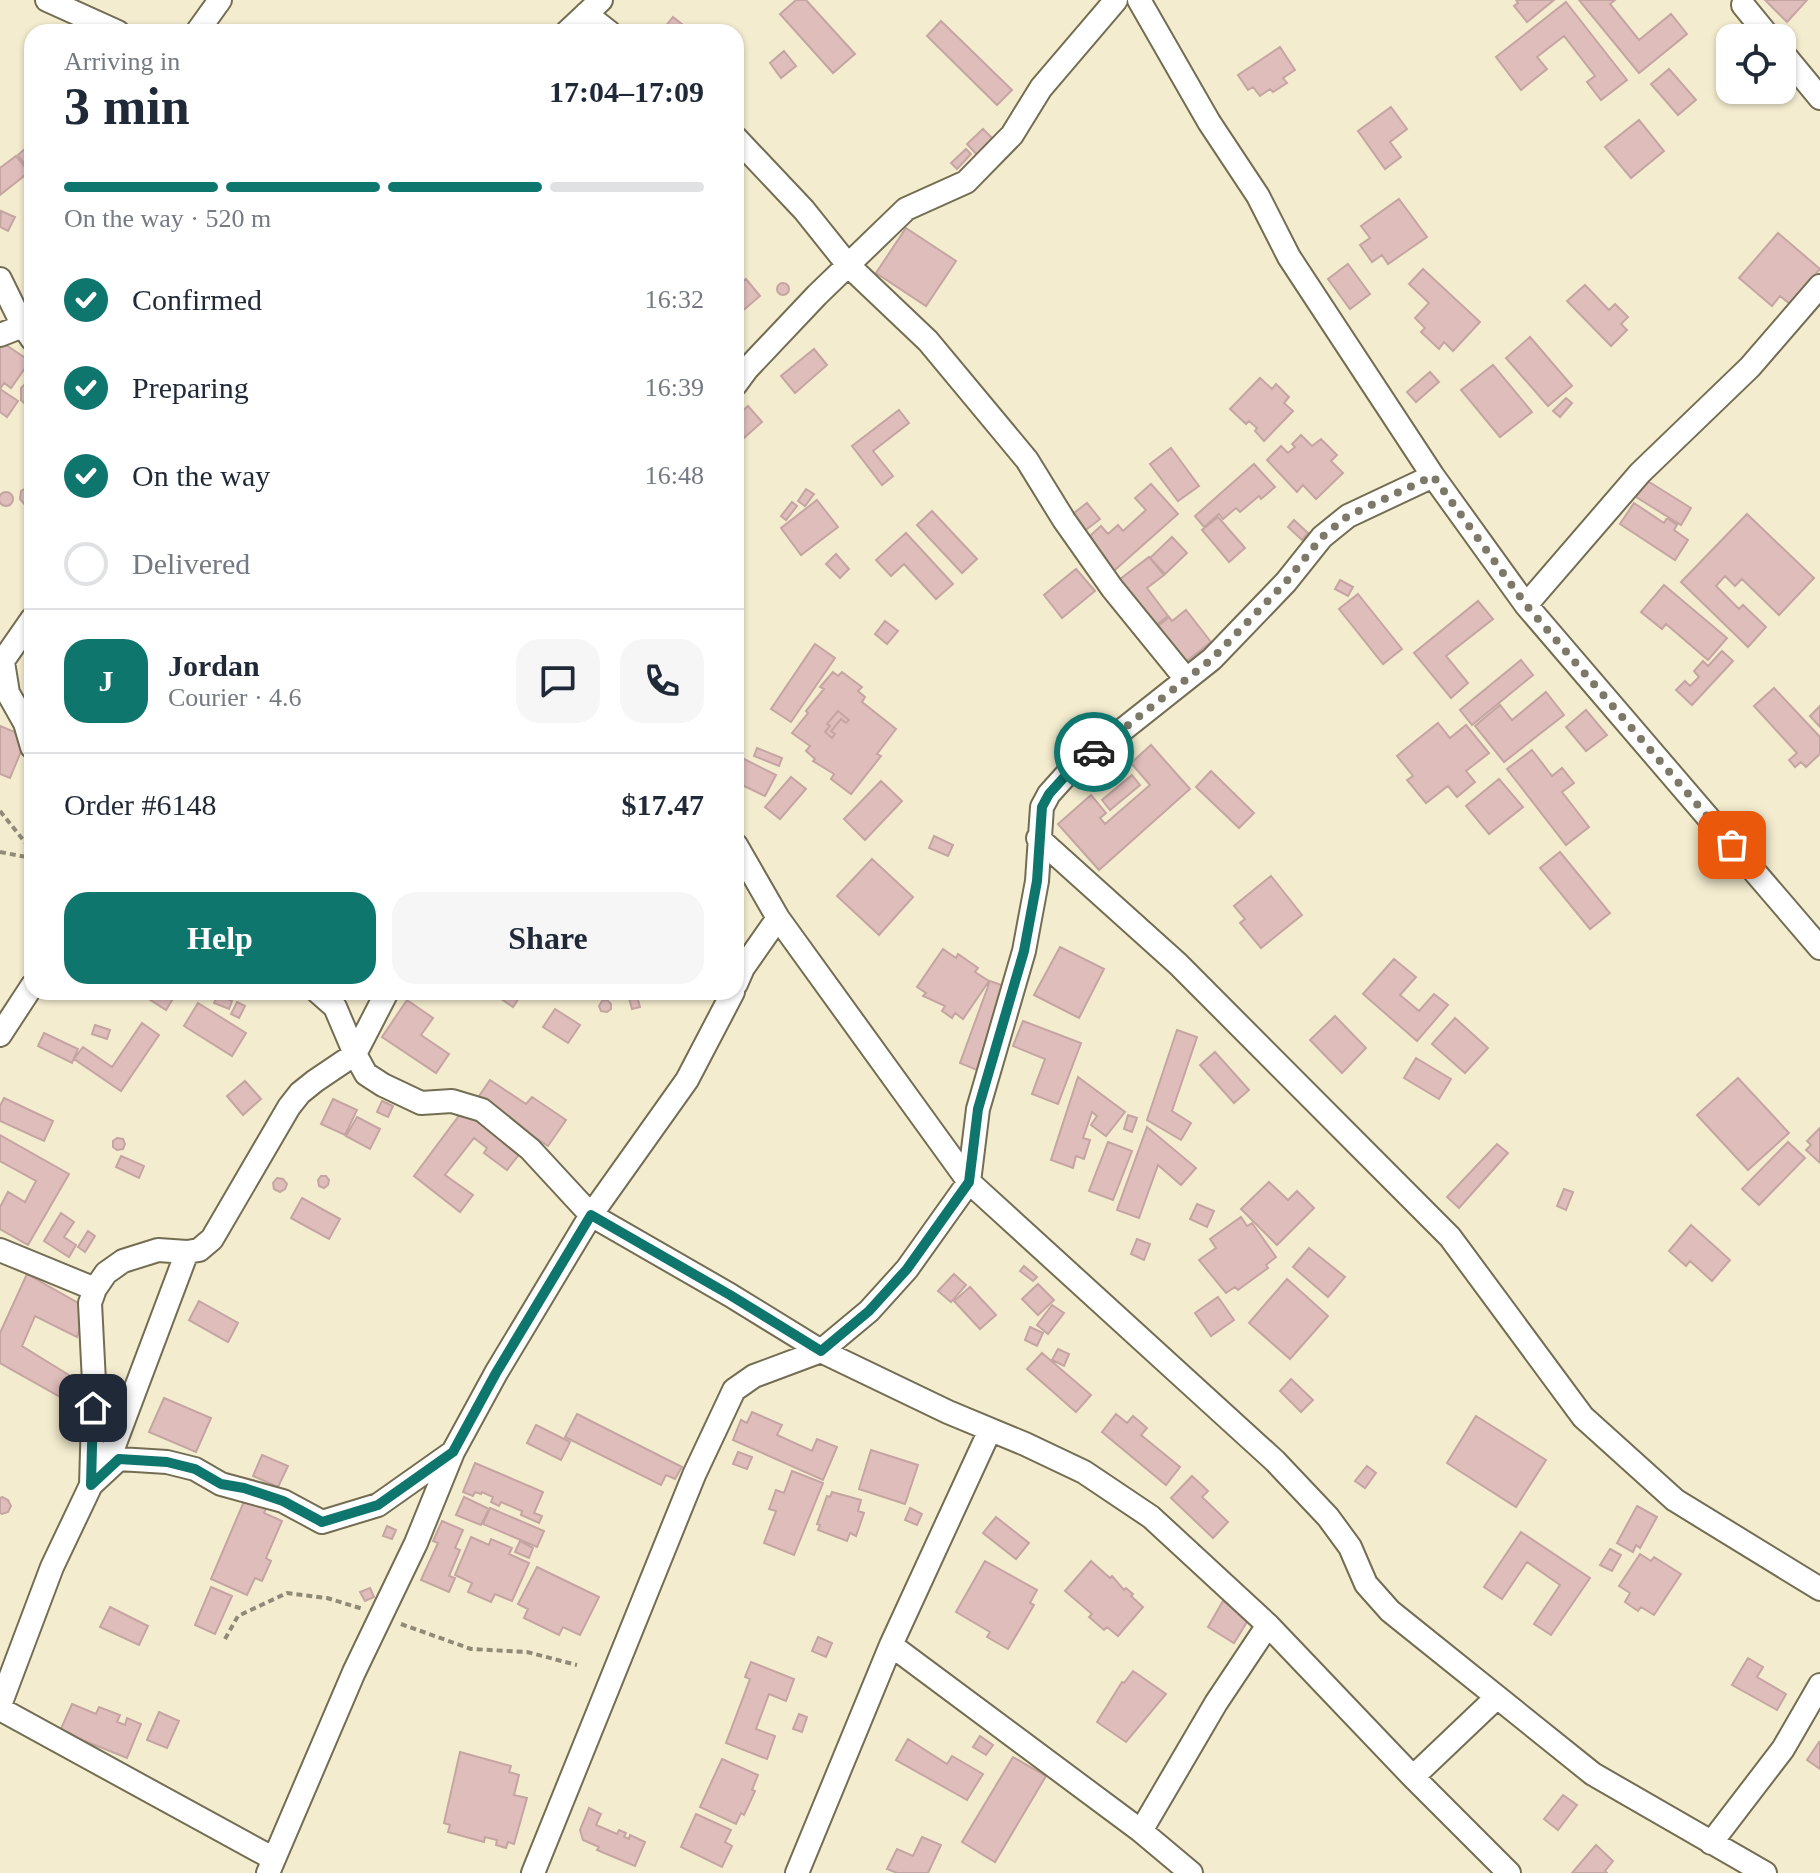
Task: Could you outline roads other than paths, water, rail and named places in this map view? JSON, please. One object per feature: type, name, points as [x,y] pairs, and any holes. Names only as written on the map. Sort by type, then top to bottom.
[{"type":"street","points":[[47,0],[100,24]]},
{"type":"street","points":[[203,24],[220,0]]},
{"type":"street","points":[[744,373],[906,209],[966,182],[975,173],[1012,135],[1041,88],[1116,0]]},
{"type":"street","points":[[1139,0],[1209,122],[1258,196],[1289,257],[1433,476],[1526,605],[1818,942]]},
{"type":"street","points":[[1743,5],[1759,24]]},
{"type":"street","points":[[576,24],[594,7]]},
{"type":"street","points":[[1796,69],[1820,98]]},
{"type":"street","points":[[744,146],[804,210],[848,265],[928,341],[1017,448],[1112,588],[1186,679]]},
{"type":"street","points":[[0,279],[24,318]]},
{"type":"street","points":[[1526,605],[1640,473],[1750,367],[1820,286]]},
{"type":"street","points":[[0,335],[24,328]]},
{"type":"street","points":[[542,1870],[694,1475],[734,1390],[754,1376],[821,1351],[869,1311],[907,1269],[969,1182],[978,1109],[1024,951],[1037,881],[1042,807],[1049,794],[1067,774],[1212,659],[1286,582],[1322,537],[1348,516],[1433,476]]},
{"type":"street","points":[[24,631],[2,664],[8,693],[24,721]]},
{"type":"street","points":[[1038,838],[1178,964],[1450,1237],[1583,1417],[1675,1500],[1820,1589]]},
{"type":"street","points":[[744,859],[778,918],[969,1182],[1275,1461],[1328,1517],[1350,1547],[1366,1584],[1390,1611],[1593,1774],[1765,1873]]},
{"type":"street","points":[[744,967],[778,918]]},
{"type":"street","points":[[0,1035],[24,998]]},
{"type":"street","points":[[327,1000],[341,1018],[366,1074],[421,1103],[452,1101],[482,1110],[530,1149],[591,1215],[821,1351],[1084,1472],[1122,1496],[1179,1541],[1268,1625],[1509,1873]]},
{"type":"street","points":[[98,1478],[90,1303],[95,1289],[106,1273],[133,1257],[158,1250],[199,1250],[212,1239],[289,1107],[300,1093],[355,1054],[383,1000]]},
{"type":"street","points":[[187,1252],[98,1478],[52,1567],[0,1707],[271,1866],[354,1672],[416,1543],[453,1452],[503,1360],[591,1215],[687,1080],[729,1000]]},
{"type":"street","points":[[0,1250],[95,1289]]},
{"type":"street","points":[[797,1873],[891,1645],[990,1430]]},
{"type":"street","points":[[98,1478],[119,1459],[167,1462],[195,1469],[221,1484],[283,1501],[322,1522],[378,1505],[453,1452]]},
{"type":"street","points":[[1141,1831],[1216,1703],[1268,1625]]},
{"type":"street","points":[[891,1645],[1141,1831],[1191,1873]]},
{"type":"street","points":[[1711,1843],[1783,1749],[1820,1685]]},
{"type":"street","points":[[1413,1777],[1496,1698]]}]
